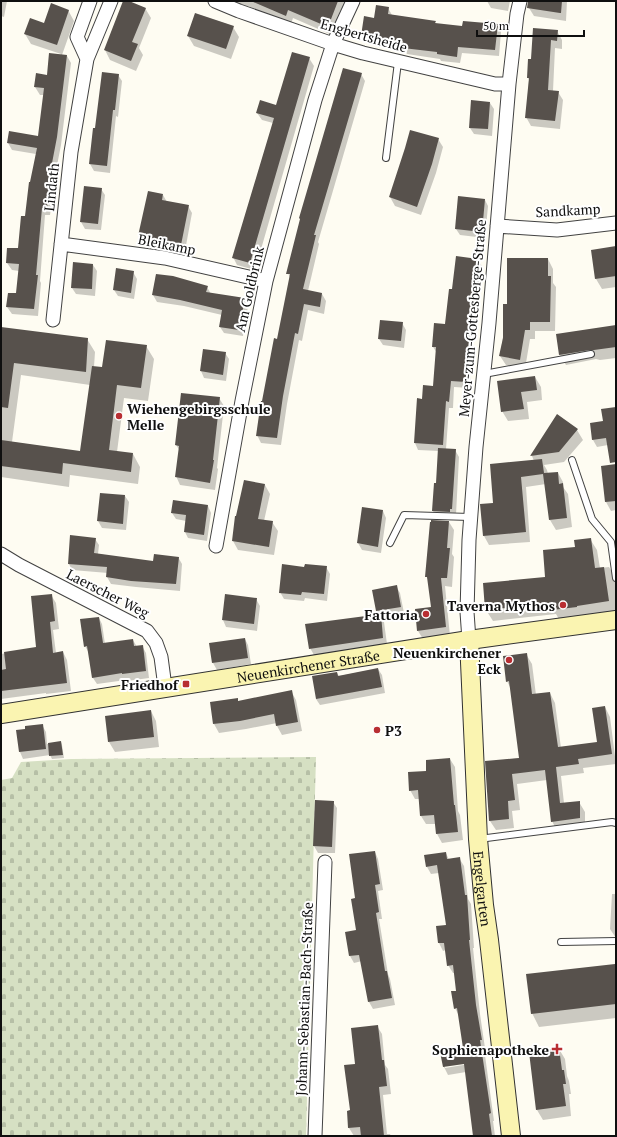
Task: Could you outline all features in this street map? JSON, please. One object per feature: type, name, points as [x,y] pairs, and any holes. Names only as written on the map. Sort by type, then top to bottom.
[{"type":"main road","name":"Neuenkirchener Straße","points":[[1,714],[470,640],[616,620]]},
{"type":"main road","name":"Engelgarten","points":[[470,640],[478,839],[484,905],[511,1136]]},
{"type":"street","points":[[87,59],[77,37],[90,1]]},
{"type":"street","name":"Lindath","points":[[53,320],[71,152],[87,59],[111,1]]},
{"type":"street","name":"Engbertsheide","points":[[215,1],[333,44],[398,62],[495,84],[509,84]]},
{"type":"street","name":"Am Goldbrink","points":[[216,546],[242,401],[266,281],[315,100],[333,44],[353,1]]},
{"type":"street","name":"Meyer-zum-Gottesberge-Straße","points":[[470,640],[467,612],[470,517],[509,84],[517,14],[520,1]]},
{"type":"street","name":"Sandkamp","points":[[497,226],[557,230],[616,223]]},
{"type":"street","name":"Bleikamp","points":[[61,244],[165,258],[266,281]]},
{"type":"street","name":"Laerscher Weg","points":[[1,554],[19,565],[146,631],[156,643],[162,657],[166,687]]},
{"type":"street","name":"Johann-Sebastian-Bach-Straße","points":[[315,1136],[325,862]]},
{"type":"lane","points":[[386,158],[398,62]]},
{"type":"lane","points":[[484,374],[591,354]]},
{"type":"lane","points":[[572,460],[592,519],[611,542],[616,578]]},
{"type":"lane","points":[[390,544],[404,515],[470,517]]},
{"type":"lane","points":[[478,839],[615,822]]},
{"type":"lane","points":[[561,942],[616,941]]},
{"type":"green space","points":[[316,757],[306,1136],[1,1136],[1,780],[12,778],[21,762],[71,759]]},
{"type":"building","points":[[123,1],[129,1],[146,8],[132,42],[138,44],[131,61],[104,50]]},
{"type":"building","points":[[251,1],[338,1],[328,27],[288,10],[286,16]]},
{"type":"building","points":[[528,1],[562,1],[561,13],[527,8]]},
{"type":"building","points":[[51,3],[69,10],[57,45],[24,34],[30,18],[44,23]]},
{"type":"building","points":[[376,5],[389,7],[388,14],[436,21],[435,23],[462,26],[463,21],[498,24],[495,50],[458,47],[457,57],[437,54],[437,52],[403,48],[403,41],[361,36],[364,16],[374,18]]},
{"type":"building","points":[[195,13],[234,26],[226,49],[187,36]]},
{"type":"building","points":[[533,28],[558,30],[557,41],[551,40],[548,90],[559,91],[555,121],[525,118],[529,78],[527,78],[528,59],[531,59]]},
{"type":"building","points":[[292,52],[310,57],[250,263],[232,258],[274,118],[256,113],[260,100],[276,105]]},
{"type":"building","points":[[49,53],[67,55],[57,137],[48,184],[50,184],[47,208],[42,208],[36,275],[38,275],[34,309],[6,307],[8,293],[16,293],[19,264],[6,263],[7,248],[18,248],[21,216],[25,216],[29,182],[37,148],[7,143],[9,131],[38,136],[44,88],[34,87],[36,73],[47,75]]},
{"type":"building","points":[[343,68],[362,73],[314,235],[316,235],[303,289],[322,293],[320,307],[304,304],[298,334],[295,333],[277,438],[256,436],[261,401],[274,338],[277,339],[290,274],[286,274],[300,219],[299,218]]},
{"type":"building","points":[[102,72],[119,74],[115,110],[113,110],[107,166],[89,164]]},
{"type":"building","points":[[471,100],[490,102],[488,129],[469,128]]},
{"type":"building","points":[[410,130],[439,138],[432,164],[417,207],[389,197]]},
{"type":"building","points":[[84,186],[102,188],[98,224],[80,222]]},
{"type":"building","points":[[148,191],[163,194],[162,200],[189,205],[181,245],[138,236]]},
{"type":"building","points":[[458,196],[485,199],[482,232],[455,229]]},
{"type":"building","points":[[616,246],[616,276],[595,279],[591,250]]},
{"type":"building","points":[[456,256],[478,259],[474,292],[476,292],[473,320],[470,320],[466,382],[451,381],[449,402],[446,401],[443,445],[414,443],[417,398],[422,399],[423,385],[433,386],[436,347],[432,347],[434,323],[445,324],[449,289],[452,289]]},
{"type":"building","points":[[507,258],[548,258],[548,276],[551,276],[550,322],[530,322],[530,330],[525,330],[520,360],[499,356],[503,338],[503,304],[507,304]]},
{"type":"building","points":[[73,262],[93,264],[92,289],[71,288]]},
{"type":"building","points":[[116,268],[134,271],[131,293],[113,290]]},
{"type":"building","points":[[156,274],[173,276],[208,286],[206,292],[245,298],[239,330],[219,327],[222,310],[152,295]]},
{"type":"building","points":[[380,320],[403,322],[401,341],[378,339]]},
{"type":"building","points":[[616,325],[616,347],[559,355],[556,334]]},
{"type":"building","points":[[1,327],[88,338],[86,372],[14,363],[8,408],[1,407]]},
{"type":"building","points":[[106,340],[147,345],[141,388],[117,385],[109,450],[133,453],[131,472],[63,463],[62,474],[1,466],[1,440],[80,451],[92,366],[102,367]]},
{"type":"building","points":[[203,349],[226,352],[223,375],[200,371]]},
{"type":"building","points":[[535,376],[537,390],[521,392],[524,409],[501,412],[497,381]]},
{"type":"building","points":[[181,393],[220,397],[214,460],[210,483],[175,477],[179,446],[175,445]]},
{"type":"building","points":[[616,407],[616,462],[610,463],[606,438],[592,440],[590,423],[603,421],[601,409]]},
{"type":"building","points":[[557,414],[578,429],[559,452],[530,456]]},
{"type":"building","points":[[438,448],[456,449],[452,509],[450,509],[450,512],[432,511],[434,483],[436,483]]},
{"type":"building","points":[[542,459],[544,473],[558,472],[559,484],[563,483],[567,518],[549,520],[543,474],[521,477],[526,532],[483,536],[480,504],[493,503],[490,464]]},
{"type":"building","points":[[616,464],[616,501],[605,502],[601,466]]},
{"type":"building","points":[[244,480],[265,484],[258,519],[273,521],[269,547],[232,541],[235,516]]},
{"type":"building","points":[[100,493],[125,495],[123,524],[97,521]]},
{"type":"building","points":[[173,500],[208,505],[204,535],[184,532],[186,515],[171,513]]},
{"type":"building","points":[[362,507],[383,510],[378,547],[357,543]]},
{"type":"building","points":[[431,520],[449,521],[447,548],[450,548],[447,578],[441,578],[446,627],[417,631],[415,609],[431,607],[427,577],[425,577]]},
{"type":"building","points":[[70,535],[96,538],[94,553],[153,561],[154,554],[179,557],[176,584],[131,581],[106,577],[107,567],[68,564]]},
{"type":"building","points":[[591,538],[595,568],[604,567],[609,601],[552,610],[552,603],[485,610],[483,583],[545,577],[543,550],[575,547],[574,540]]},
{"type":"building","points":[[282,564],[304,567],[305,564],[327,566],[324,594],[302,592],[301,595],[279,593]]},
{"type":"building","points":[[397,585],[401,607],[376,611],[372,590]]},
{"type":"building","points":[[52,594],[55,621],[50,622],[53,653],[63,651],[67,683],[1,691],[1,670],[6,669],[4,652],[36,647],[31,596]]},
{"type":"building","points":[[225,594],[257,598],[254,624],[222,620]]},
{"type":"building","points":[[381,614],[383,638],[309,649],[305,624]]},
{"type":"building","points":[[99,617],[103,643],[133,639],[134,646],[143,645],[146,671],[92,678],[87,646],[84,647],[80,619]]},
{"type":"building","points":[[245,638],[248,658],[212,663],[209,643]]},
{"type":"building","points":[[527,653],[532,694],[550,692],[558,747],[597,742],[592,708],[605,706],[612,754],[578,759],[579,764],[556,767],[560,803],[580,801],[580,818],[551,822],[545,770],[512,774],[515,800],[508,801],[509,819],[489,821],[485,761],[519,758],[509,681],[506,682],[503,656]]},
{"type":"building","points":[[378,668],[382,687],[316,699],[312,676],[337,672],[338,676]]},
{"type":"building","points":[[292,690],[298,722],[276,726],[274,714],[240,721],[213,724],[210,702],[238,698],[238,701]]},
{"type":"building","points":[[151,710],[154,737],[108,742],[105,716]]},
{"type":"building","points":[[43,724],[46,749],[19,752],[16,730],[25,729],[25,726]]},
{"type":"building","points":[[61,741],[63,755],[49,756],[48,743]]},
{"type":"building","points":[[450,758],[458,832],[436,834],[434,815],[420,816],[418,790],[409,791],[408,772],[426,771],[426,760]]},
{"type":"building","points":[[315,800],[334,801],[332,847],[313,846]]},
{"type":"building","points":[[375,851],[380,884],[375,885],[379,912],[376,913],[385,971],[387,971],[392,998],[368,1002],[359,955],[349,956],[345,932],[356,930],[351,899],[355,898],[349,854]]},
{"type":"building","points":[[446,852],[447,859],[460,857],[465,895],[467,895],[469,940],[476,1005],[482,1040],[480,1040],[491,1113],[489,1114],[492,1136],[473,1136],[464,1064],[443,1067],[440,1052],[463,1048],[457,1008],[454,1009],[451,991],[456,991],[453,965],[447,966],[444,943],[438,943],[436,926],[446,925],[437,865],[426,867],[424,855]]},
{"type":"building","points":[[615,964],[616,1004],[531,1014],[526,974]]},
{"type":"building","points":[[378,1025],[387,1086],[379,1087],[384,1136],[361,1136],[360,1127],[348,1128],[347,1111],[350,1110],[344,1065],[355,1064],[351,1028]]},
{"type":"building","points":[[559,1048],[562,1070],[564,1070],[566,1084],[563,1084],[566,1106],[536,1110],[529,1052]]},
{"type":"place","name":"Wiehengebirgsschule Melle","points":[[119,416]]},
{"type":"place","name":"Taverna Mythos","points":[[563,605]]},
{"type":"place","name":"Fattoria","points":[[426,614]]},
{"type":"place","name":"Neuenkirchener Eck","points":[[509,660]]},
{"type":"place","name":"Friedhof","points":[[186,684]]},
{"type":"place","name":"P3","points":[[377,730]]},
{"type":"place","name":"Sophienapotheke","points":[[557,1049]]}]
